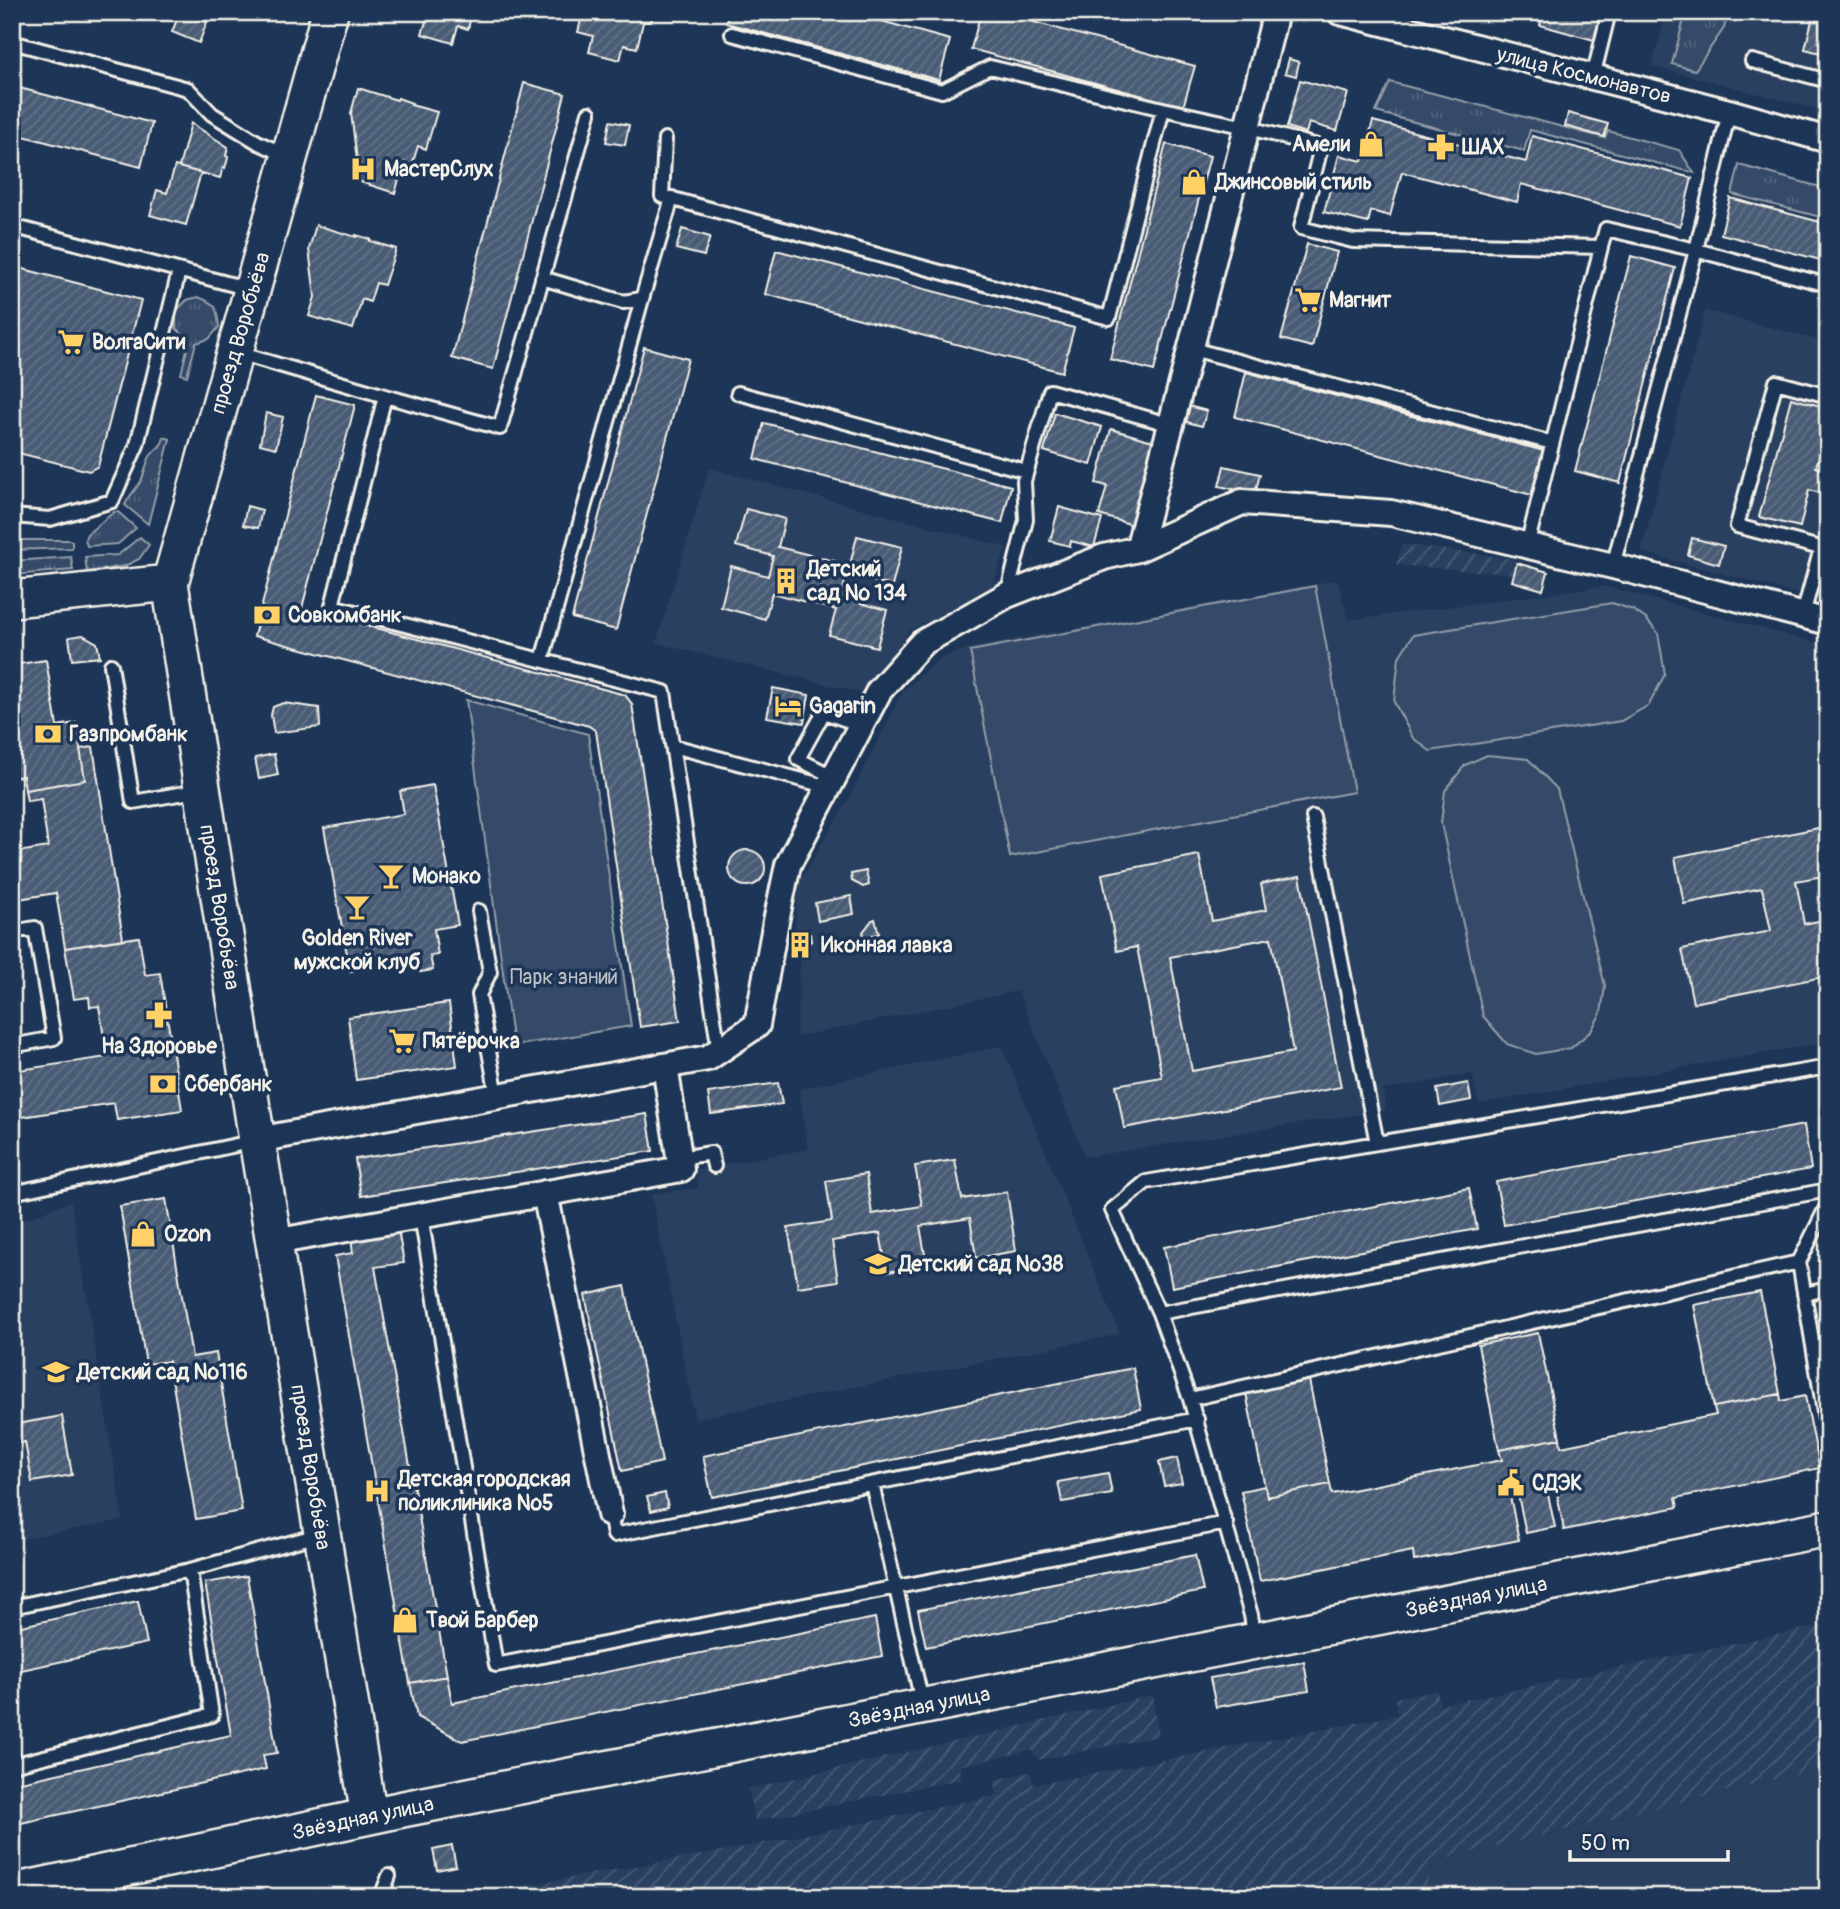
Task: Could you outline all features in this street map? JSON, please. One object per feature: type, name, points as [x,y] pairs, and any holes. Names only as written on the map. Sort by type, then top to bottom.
[{"type":"main road","name":"проезд Воробьёва","points":[[330,12],[170,583],[257,1140],[369,1816]]},
{"type":"main road","points":[[12,599],[170,583]]},
{"type":"main road","name":"Звёздная улица","points":[[12,1892],[369,1816],[1828,1528]]},
{"type":"street","points":[[1138,549],[1192,349],[1276,12]]},
{"type":"street","name":"улица Космонавтов","points":[[1340,12],[1828,140]]},
{"type":"street","points":[[257,1140],[708,1058],[719,1051],[757,1025],[788,865],[879,691],[922,643],[1007,595],[1104,557],[1138,549],[1242,502],[1391,513],[1613,566],[1828,622]]},
{"type":"street","points":[[274,1242],[681,1169],[665,1066]]},
{"type":"street","points":[[545,1194],[610,1514]]},
{"type":"lane","points":[[1593,77],[1609,12]]},
{"type":"lane","points":[[732,34],[942,91],[990,67],[1321,147],[1301,228],[1353,242],[1601,247]]},
{"type":"lane","points":[[12,42],[188,89],[212,114],[259,143],[290,156]]},
{"type":"lane","points":[[1752,61],[1828,81]]},
{"type":"lane","points":[[665,139],[663,196],[1108,318],[1163,109]]},
{"type":"lane","points":[[1613,566],[1696,250],[1729,112]]},
{"type":"lane","points":[[234,352],[500,428],[589,113]]},
{"type":"lane","points":[[542,660],[672,198]]},
{"type":"lane","points":[[12,226],[252,290]]},
{"type":"lane","points":[[1527,546],[1606,229],[1828,285]]},
{"type":"lane","points":[[12,516],[50,519],[112,501],[137,445],[179,271]]},
{"type":"lane","points":[[542,278],[623,302],[642,299]]},
{"type":"lane","points":[[1192,349],[1552,443]]},
{"type":"lane","points":[[1803,615],[1824,549],[1737,526],[1776,382],[1828,396]]},
{"type":"lane","points":[[1007,595],[1026,520],[1024,481],[1050,391],[1172,425]]},
{"type":"lane","points":[[738,393],[1027,471]]},
{"type":"lane","points":[[385,396],[332,606],[664,692],[719,1051]]},
{"type":"lane","points":[[111,664],[133,802],[202,790]]},
{"type":"lane","points":[[831,782],[798,759],[824,712],[861,725]]},
{"type":"lane","points":[[673,746],[831,782]]},
{"type":"lane","points":[[1313,817],[1377,1143]]},
{"type":"lane","points":[[479,911],[490,972],[479,995],[497,1097]]},
{"type":"lane","points":[[12,932],[35,928],[54,1038],[12,1046]]},
{"type":"lane","points":[[1255,1641],[1251,1615],[1197,1419],[1159,1313],[1112,1210],[1146,1182],[1828,1067]]},
{"type":"lane","points":[[12,1193],[257,1140]]},
{"type":"lane","points":[[680,1158],[711,1153],[714,1166]]},
{"type":"lane","points":[[1159,1313],[1828,1190]]},
{"type":"lane","points":[[1828,1204],[1799,1262],[1826,1407],[1828,1436]]},
{"type":"lane","points":[[421,1216],[496,1665],[1226,1523]]},
{"type":"lane","points":[[1190,1399],[1799,1262]]},
{"type":"lane","points":[[1804,1294],[1828,1289]]},
{"type":"lane","points":[[610,1514],[614,1535],[1197,1419]]},
{"type":"lane","points":[[872,1484],[923,1706]]},
{"type":"lane","points":[[12,1607],[190,1570],[323,1534]]},
{"type":"lane","points":[[12,1765],[212,1715],[190,1570]]},
{"type":"lane","points":[[381,1897],[389,1876]]},
{"type":"shaded area","points":[[1667,12],[1828,12],[1828,112],[1652,66]]},
{"type":"shaded area","points":[[1705,310],[1828,343],[1828,602],[1641,552]]},
{"type":"shaded area","points":[[709,468],[1006,547],[992,588],[910,630],[862,693],[656,643]]},
{"type":"shaded area","points":[[1402,544],[1515,559],[1513,574],[1396,565]]},
{"type":"shaded area","points":[[1337,580],[1349,620],[1605,586],[1828,646],[1828,1042],[1479,1104],[1472,1074],[1383,1090],[1386,1110],[1085,1157],[1018,991],[796,1037],[801,950],[794,950],[792,936],[795,936],[798,884],[847,802],[903,691],[941,658],[969,648]]},
{"type":"shaded area","name":"Детский сад №38","points":[[1002,1046],[1120,1334],[695,1419],[651,1194],[698,1188],[697,1169],[808,1149],[799,1089]]},
{"type":"shaded area","name":"Детский сад №116","points":[[71,1201],[123,1520],[12,1541],[12,1224]]},
{"type":"shaded area","points":[[1828,1624],[1828,1768],[1428,1863],[1426,1897],[460,1897],[745,1847],[997,1795],[994,1780],[1030,1772],[1034,1785],[1397,1715],[1395,1698],[1437,1690],[1440,1705]]},
{"type":"shaded area","points":[[1153,1695],[1159,1736],[1039,1760],[1031,1750],[960,1766],[961,1779],[755,1821],[748,1789]]},
{"type":"shaded area","points":[[1828,1768],[1828,1897],[1426,1897],[1428,1863]]},
{"type":"green space","points":[[1686,12],[1728,12],[1724,28],[1695,70],[1672,64]]},
{"type":"green space","points":[[1390,82],[1605,138],[1608,131],[1679,150],[1694,173],[1530,130],[1524,151],[1376,112]]},
{"type":"green space","points":[[1739,165],[1828,189],[1828,219],[1732,194]]},
{"type":"green space","points":[[198,297],[215,307],[219,327],[209,339],[196,343],[187,376],[181,374],[189,341],[176,328],[176,311],[187,300]]},
{"type":"green space","points":[[164,437],[170,439],[148,524],[125,505],[141,481],[149,458],[161,445]]},
{"type":"green space","points":[[114,512],[118,512],[136,528],[118,544],[87,546],[87,534]]},
{"type":"green space","points":[[140,537],[149,545],[139,559],[125,566],[87,572],[85,557],[118,555]]},
{"type":"green space","points":[[12,540],[69,540],[72,541],[72,548],[12,550]]},
{"type":"green space","points":[[71,557],[73,570],[12,575],[12,561]]},
{"type":"green space","points":[[1315,586],[1354,792],[1010,857],[970,651]]},
{"type":"green space","points":[[1612,603],[1633,610],[1646,619],[1658,633],[1665,674],[1649,705],[1621,721],[1430,751],[1413,738],[1394,702],[1399,657],[1413,635]]},
{"type":"green space","name":"Парк знаний","points":[[466,700],[588,734],[631,1026],[513,1046]]},
{"type":"green space","points":[[1487,755],[1528,759],[1557,789],[1605,986],[1601,1013],[1591,1031],[1571,1048],[1536,1054],[1507,1044],[1483,1016],[1441,823],[1445,791],[1465,765]]},
{"type":"building","points":[[180,12],[207,22],[199,43],[172,32]]},
{"type":"building","points":[[420,12],[472,12],[468,29],[458,26],[453,43],[422,34],[427,18],[419,15]]},
{"type":"building","points":[[583,12],[654,12],[651,22],[643,22],[637,48],[624,45],[620,60],[589,52],[593,36],[578,32]]},
{"type":"building","points":[[729,12],[849,12],[950,40],[939,80],[726,23]]},
{"type":"building","points":[[981,12],[997,12],[1195,66],[1183,107],[971,49]]},
{"type":"building","points":[[1543,12],[1601,12],[1594,40],[1540,25]]},
{"type":"building","points":[[1814,12],[1828,12],[1828,55],[1805,49]]},
{"type":"building","points":[[1289,59],[1299,62],[1296,76],[1285,73]]},
{"type":"building","points":[[1300,80],[1348,93],[1337,131],[1309,123],[1306,133],[1287,127]]},
{"type":"building","points":[[524,83],[565,94],[493,369],[452,358]]},
{"type":"building","points":[[12,86],[152,123],[141,167],[12,133]]},
{"type":"building","points":[[358,88],[437,112],[426,149],[418,146],[412,165],[404,163],[395,193],[351,179],[357,160],[351,113]]},
{"type":"building","points":[[1568,113],[1608,124],[1604,137],[1565,126]]},
{"type":"building","points":[[610,121],[629,125],[625,145],[606,142]]},
{"type":"building","points":[[1373,121],[1526,162],[1532,136],[1692,178],[1680,226],[1521,184],[1517,202],[1402,172],[1390,216],[1371,211],[1368,223],[1324,212],[1339,155],[1362,161]]},
{"type":"building","points":[[191,123],[228,147],[227,162],[220,178],[179,167]]},
{"type":"building","points":[[1166,144],[1210,156],[1154,371],[1110,359]]},
{"type":"building","points":[[175,166],[201,173],[186,225],[150,215],[157,190],[167,193]]},
{"type":"building","points":[[1730,198],[1828,224],[1828,262],[1721,234]]},
{"type":"building","points":[[316,225],[370,239],[396,249],[384,285],[376,283],[370,302],[362,299],[353,329],[309,316],[315,297],[309,249]]},
{"type":"building","points":[[682,229],[710,237],[704,256],[676,249]]},
{"type":"building","name":"Магнит","points":[[1307,244],[1337,252],[1312,347],[1281,339]]},
{"type":"building","points":[[776,250],[1074,328],[1062,372],[765,294]]},
{"type":"building","points":[[1631,256],[1675,268],[1620,483],[1575,471]]},
{"type":"building","name":"ВолгаСити","points":[[12,266],[141,300],[98,466],[89,471],[15,452],[12,455]]},
{"type":"building","points":[[644,347],[688,359],[616,630],[572,618]]},
{"type":"building","points":[[1246,372],[1544,451],[1532,495],[1235,417]]},
{"type":"building","points":[[316,395],[355,405],[302,608],[625,695],[632,704],[680,1021],[640,1027],[596,731],[589,726],[254,636]]},
{"type":"building","points":[[1791,398],[1828,408],[1828,425],[1816,467],[1828,471],[1828,495],[1809,490],[1800,527],[1759,517]]},
{"type":"building","points":[[1188,406],[1207,411],[1202,426],[1183,421]]},
{"type":"building","points":[[266,413],[283,417],[276,448],[260,444]]},
{"type":"building","points":[[1055,413],[1102,427],[1091,465],[1044,451]]},
{"type":"building","points":[[764,423],[1011,486],[1002,523],[755,459]]},
{"type":"building","points":[[1111,429],[1156,442],[1133,525],[1099,515],[1107,486],[1096,483]]},
{"type":"building","points":[[1224,466],[1260,474],[1255,494],[1219,486]]},
{"type":"building","points":[[247,506],[262,510],[258,528],[243,525]]},
{"type":"building","points":[[1059,507],[1102,519],[1094,547],[1071,541],[1070,546],[1050,541]]},
{"type":"building","name":"Детский сад № 134","points":[[746,509],[785,519],[778,547],[850,565],[857,536],[902,547],[892,586],[847,574],[841,598],[887,610],[877,647],[829,635],[836,610],[772,593],[765,619],[721,607],[731,566],[768,576],[773,556],[736,546]]},
{"type":"building","points":[[1692,538],[1724,546],[1719,564],[1688,555]]},
{"type":"building","points":[[1517,563],[1548,572],[1543,590],[1512,581]]},
{"type":"building","points":[[83,635],[97,643],[100,657],[72,660],[69,637]]},
{"type":"building","points":[[46,660],[57,726],[76,723],[85,780],[25,790],[23,776],[12,778],[12,665]]},
{"type":"building","name":"Gagarin","points":[[773,688],[809,695],[804,723],[767,717]]},
{"type":"building","points":[[283,703],[319,708],[320,727],[274,733],[271,715],[273,707]]},
{"type":"building","points":[[93,747],[123,939],[65,948],[56,893],[12,900],[12,853],[48,847],[41,799],[27,801],[25,790],[85,780],[80,749]]},
{"type":"building","points":[[274,754],[278,775],[259,779],[255,758]]},
{"type":"building","name":"Монако","points":[[433,785],[458,925],[434,929],[438,955],[430,956],[433,970],[420,972],[418,959],[350,971],[324,828],[404,814],[400,791]]},
{"type":"building","points":[[1828,826],[1828,875],[1796,881],[1804,924],[1828,919],[1828,976],[1693,1003],[1682,949],[1771,931],[1762,888],[1684,904],[1675,857]]},
{"type":"building","points":[[747,850],[759,856],[765,868],[759,880],[747,886],[735,880],[729,868],[735,856]]},
{"type":"building","points":[[1199,855],[1212,921],[1266,910],[1261,884],[1300,876],[1341,1087],[1124,1128],[1116,1085],[1162,1077],[1137,947],[1117,951],[1102,874]],"holes":[[[1271,938],[1293,1052],[1192,1071],[1170,957]]]},
{"type":"building","points":[[866,871],[869,885],[863,887],[852,881],[851,874]]},
{"type":"building","points":[[851,896],[854,914],[818,921],[815,903]]},
{"type":"building","points":[[875,919],[879,934],[864,937],[863,932]]},
{"type":"building","name":"Иконная лавка","points":[[810,934],[811,941],[801,949],[794,950],[792,936]]},
{"type":"building","points":[[139,937],[145,975],[160,973],[182,1110],[117,1120],[114,1103],[15,1118],[12,1104],[12,1071],[107,1057],[99,1006],[90,1007],[89,997],[74,999],[65,948]]},
{"type":"building","name":"Пятёрочка","points":[[449,1003],[457,1066],[356,1080],[348,1017]]},
{"type":"building","points":[[778,1083],[782,1104],[711,1114],[708,1093]]},
{"type":"building","points":[[1468,1083],[1471,1100],[1440,1106],[1437,1089]]},
{"type":"building","points":[[647,1114],[653,1151],[361,1196],[355,1159]]},
{"type":"building","points":[[1804,1125],[1811,1169],[1504,1225],[1496,1182]]},
{"type":"building","points":[[955,1160],[962,1199],[1007,1192],[1016,1251],[976,1258],[970,1218],[920,1226],[927,1266],[887,1272],[880,1233],[832,1241],[838,1281],[798,1287],[788,1228],[832,1221],[826,1181],[866,1174],[872,1214],[922,1206],[915,1166]]},
{"type":"building","points":[[1469,1188],[1477,1229],[1172,1287],[1164,1247]]},
{"type":"building","points":[[166,1199],[192,1357],[216,1353],[242,1511],[196,1519],[169,1361],[146,1364],[120,1206]]},
{"type":"building","points":[[398,1230],[404,1263],[375,1267],[447,1676],[410,1683],[335,1256],[353,1253],[351,1238]]},
{"type":"building","points":[[625,1286],[662,1462],[622,1471],[585,1295]]},
{"type":"building","points":[[1760,1292],[1780,1394],[1714,1407],[1694,1305]]},
{"type":"building","points":[[1538,1333],[1560,1438],[1499,1450],[1478,1345]]},
{"type":"building","points":[[1133,1368],[1141,1409],[712,1497],[703,1456]]},
{"type":"building","points":[[1309,1380],[1330,1484],[1267,1497],[1246,1393]]},
{"type":"building","points":[[1780,1394],[1781,1401],[1805,1396],[1820,1468],[1676,1498],[1678,1507],[1564,1530],[1556,1488],[1547,1490],[1555,1527],[1526,1533],[1518,1495],[1510,1496],[1519,1540],[1414,1561],[1413,1551],[1260,1581],[1241,1491],[1265,1486],[1267,1497],[1330,1484],[1332,1494],[1502,1460],[1499,1450],[1560,1438],[1561,1447],[1716,1415],[1714,1407]]},
{"type":"building","points":[[12,1396],[17,1424],[62,1416],[72,1475],[32,1482],[25,1442],[12,1444]]},
{"type":"building","points":[[1177,1458],[1182,1483],[1164,1486],[1159,1462]]},
{"type":"building","points":[[1108,1473],[1112,1494],[1062,1502],[1058,1482]]},
{"type":"building","points":[[665,1493],[668,1507],[651,1511],[647,1497]]},
{"type":"building","points":[[1195,1555],[1203,1591],[926,1647],[918,1610]]},
{"type":"building","points":[[247,1576],[277,1753],[263,1755],[266,1769],[12,1825],[12,1784],[231,1735],[205,1583]]},
{"type":"building","points":[[138,1601],[147,1643],[12,1672],[12,1628]]},
{"type":"building","points":[[875,1618],[882,1656],[462,1741],[417,1717],[410,1683],[447,1676],[452,1703]]},
{"type":"building","points":[[1304,1662],[1309,1691],[1216,1707],[1210,1678]]},
{"type":"building","points":[[452,1846],[456,1866],[437,1870],[433,1850]]},
{"type":"place","name":"Амели","points":[[1371,144]]},
{"type":"place","name":"ШАХ","points":[[1441,147]]},
{"type":"place","name":"МастерСлух","points":[[363,169]]},
{"type":"place","name":"Джинсовый стиль","points":[[1194,182]]},
{"type":"place","name":"Магнит","points":[[1308,300]]},
{"type":"place","name":"ВолгаСити","points":[[71,342]]},
{"type":"place","name":"Детский сад № 134","points":[[786,581]]},
{"type":"place","name":"Совкомбанк","points":[[267,615]]},
{"type":"place","name":"Gagarin","points":[[788,706]]},
{"type":"place","name":"Газпромбанк","points":[[48,734]]},
{"type":"place","name":"Монако","points":[[391,876]]},
{"type":"place","name":"Golden River мужской клуб","points":[[357,907]]},
{"type":"place","name":"Иконная лавка","points":[[800,945]]},
{"type":"place","name":"На Здоровье","points":[[159,1015]]},
{"type":"place","name":"Пятёрочка","points":[[402,1041]]},
{"type":"place","name":"Сбербанк","points":[[163,1084]]},
{"type":"place","name":"Ozon","points":[[143,1234]]},
{"type":"place","name":"Детский сад №38","points":[[878,1264]]},
{"type":"place","name":"Детский сад №116","points":[[56,1372]]},
{"type":"place","name":"СДЭК","points":[[1511,1483]]},
{"type":"place","name":"Детская городская поликлиника №5","points":[[377,1491]]},
{"type":"place","name":"Твой Барбер","points":[[405,1620]]}]
